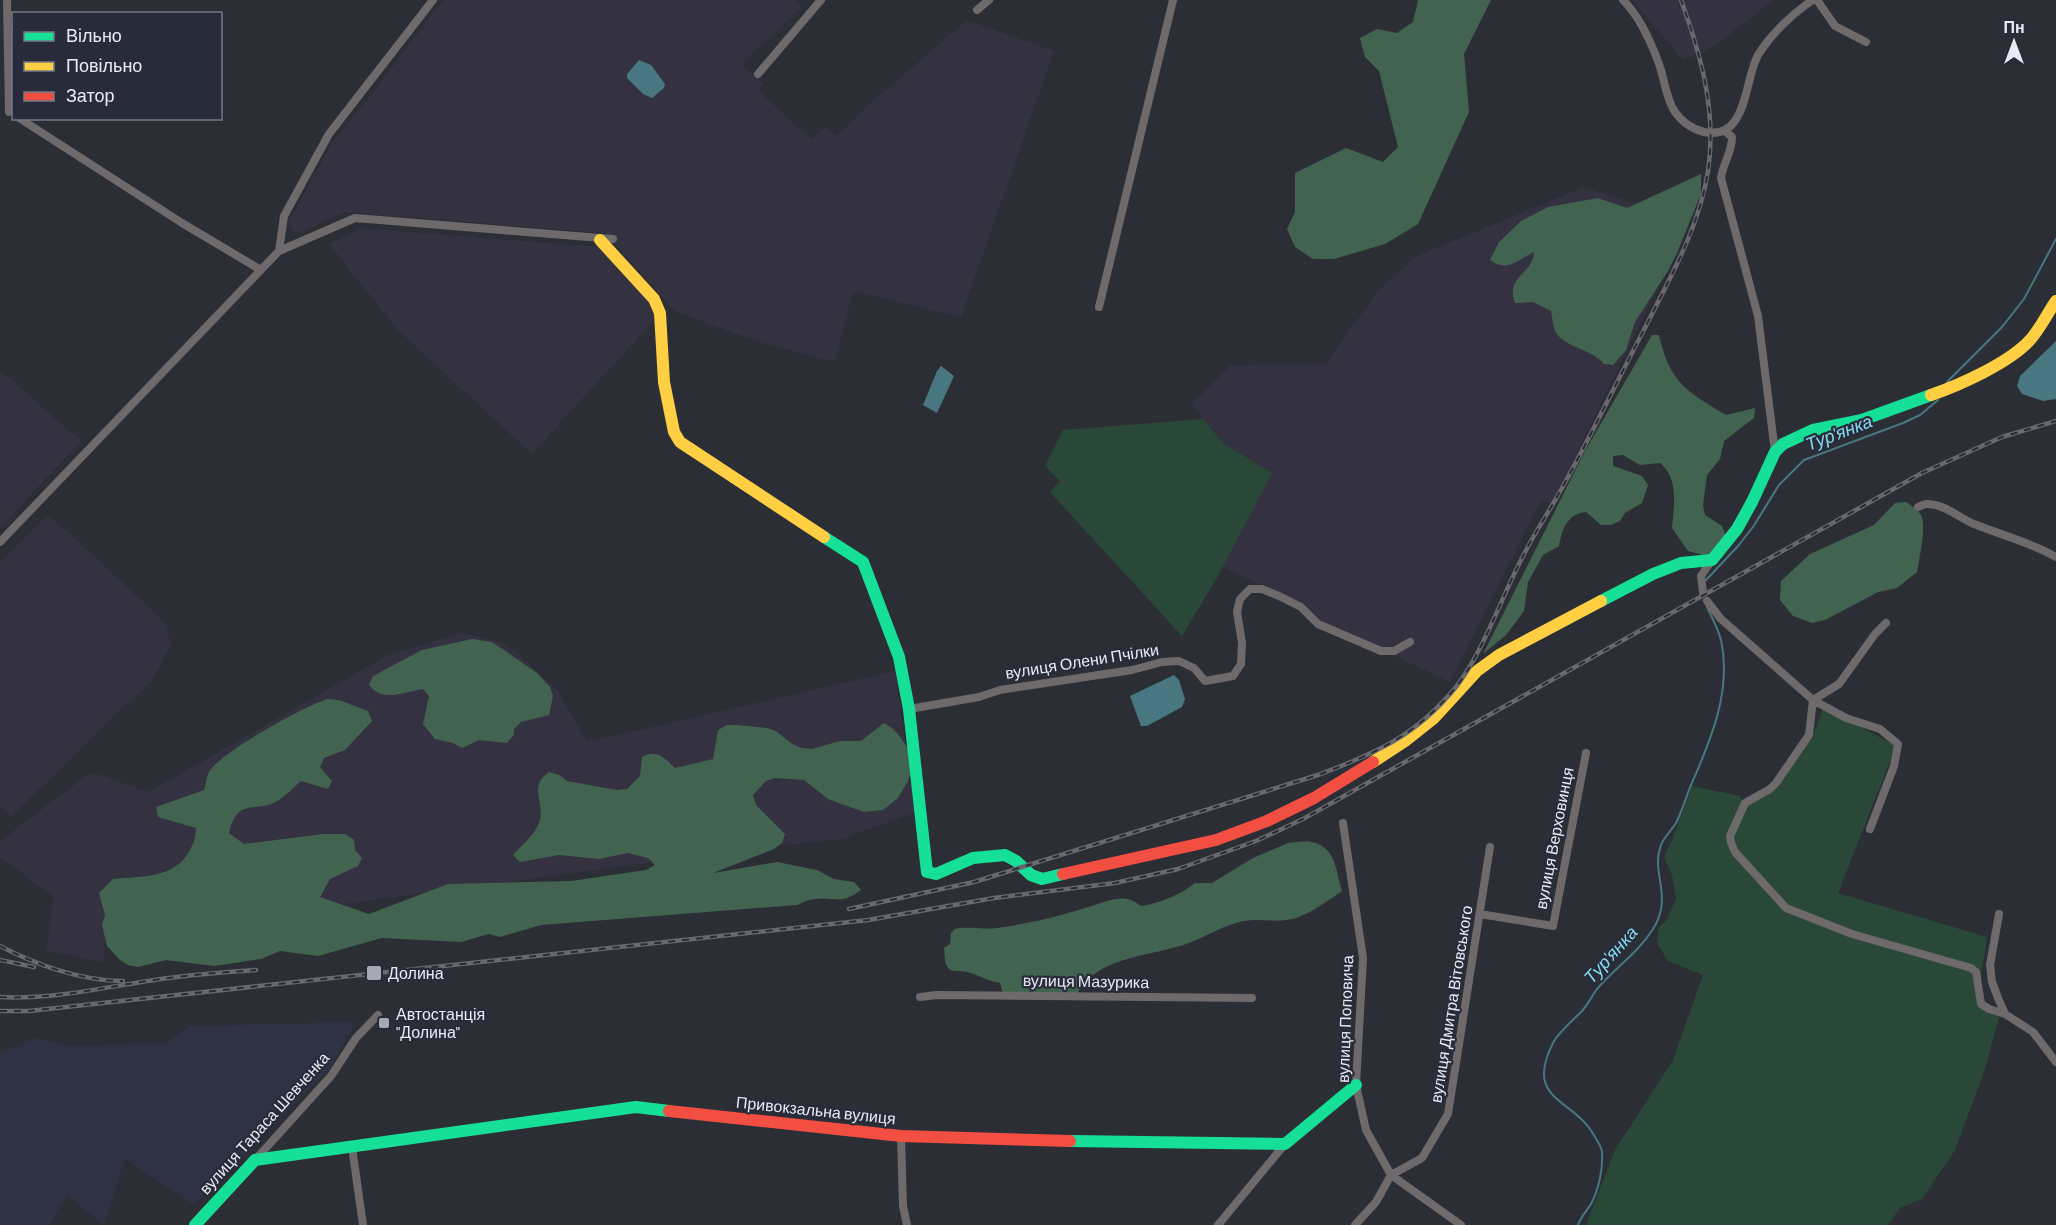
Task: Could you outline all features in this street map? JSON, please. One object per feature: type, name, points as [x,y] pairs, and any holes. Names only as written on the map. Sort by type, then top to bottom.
[{"type":"street","points":[[7,0],[11,114]]},
{"type":"street","points":[[279,251],[284,216],[329,134],[433,0]]},
{"type":"street","points":[[758,74],[821,0]]},
{"type":"street","points":[[977,10],[988,0]]},
{"type":"street","points":[[1099,307],[1173,0]]},
{"type":"street","points":[[1623,0],[1640,22],[1659,65],[1668,99],[1675,112],[1685,123],[1696,130],[1712,133],[1725,130],[1739,116],[1751,72],[1764,46],[1803,7],[1815,0],[1835,26],[1866,42]]},
{"type":"street","points":[[0,106],[11,114]]},
{"type":"street","points":[[22,120],[182,223],[261,270]]},
{"type":"street","points":[[1725,130],[1732,137],[1732,144],[1723,165],[1721,178],[1758,316],[1775,452]]},
{"type":"street","points":[[0,542],[279,251],[355,218],[606,240],[654,299],[660,313],[664,382],[674,432],[680,442],[863,562],[899,657],[909,709],[927,872],[936,874],[973,858],[1005,855],[1016,861],[1031,875],[1042,879],[1216,840],[1314,798],[1404,741],[1434,718],[1477,671],[1499,655],[1653,574],[1681,563],[1712,560]]},
{"type":"street","points":[[1702,592],[1701,576],[1737,529],[1775,452],[1783,444],[1813,430],[1862,420],[1951,388],[1997,365],[2029,341],[2056,301]]},
{"type":"street","points":[[1918,507],[1926,504],[1936,506],[1958,514],[1971,523],[2017,539],[2056,557]]},
{"type":"street","name":"вулиця Олени Пчілки","points":[[909,709],[979,697],[1000,690],[1132,670],[1162,662],[1179,661],[1194,668],[1205,681],[1233,676],[1241,664],[1242,643],[1237,612],[1240,599],[1250,589],[1262,589],[1279,596],[1301,607],[1318,624],[1381,651],[1394,651],[1410,642]]},
{"type":"street","points":[[1707,601],[1721,620],[1814,700],[1846,718],[1880,729],[1898,744],[1894,766],[1870,829]]},
{"type":"street","points":[[1886,623],[1875,634],[1839,684],[1814,700],[1809,735],[1776,783],[1745,803],[1730,836],[1731,843],[1735,852],[1786,908],[1852,934],[1971,968],[1976,972],[1981,1004],[2006,1014],[2033,1032],[2056,1062]]},
{"type":"street","name":"вулиця Верховинця","points":[[1480,915],[1553,926],[1586,753]]},
{"type":"street","name":"вулиця Поповича","points":[[1343,823],[1363,958],[1356,1085],[1366,1130],[1391,1175],[1461,1225]]},
{"type":"street","name":"вулиця Дмитра Вітовського","points":[[1391,1175],[1422,1158],[1448,1114],[1490,847]]},
{"type":"street","points":[[1999,915],[1990,965],[1995,990],[2006,1014]]},
{"type":"street","name":"вулиця Мазурика","points":[[920,997],[948,995],[1252,998]]},
{"type":"street","name":"вулиця Тараса Шевченка","points":[[195,1225],[331,1076],[356,1038],[378,1015]]},
{"type":"street","points":[[1218,1225],[1285,1144],[1356,1085]]},
{"type":"street","name":"Привокзальна вулиця","points":[[255,1160],[636,1107],[901,1136],[1140,1143],[1285,1144]]},
{"type":"street","points":[[901,1136],[903,1206],[907,1225]]},
{"type":"street","points":[[352,1147],[363,1225]]},
{"type":"street","points":[[1355,1225],[1376,1202],[1391,1175]]},
{"type":"shaded area","points":[[443,0],[794,0],[801,7],[742,65],[763,84],[758,90],[812,140],[826,127],[837,136],[872,102],[967,20],[1054,51],[961,317],[853,291],[835,362],[759,342],[674,311],[605,233],[344,212],[302,232],[293,231],[289,221],[332,143]]},
{"type":"shaded area","points":[[1632,0],[1774,0],[1706,52],[1683,60]]},
{"type":"shaded area","points":[[639,60],[651,65],[665,84],[664,88],[652,98],[643,94],[627,78],[627,74]]},
{"type":"shaded area","points":[[1584,187],[1690,221],[1570,467],[1550,504],[1541,500],[1450,682],[1317,619],[1304,604],[1222,567],[1271,473],[1223,443],[1191,405],[1231,365],[1326,364],[1377,292],[1417,256]]},
{"type":"shaded area","points":[[361,228],[599,247],[649,302],[657,317],[532,454],[398,330],[329,244]]},
{"type":"shaded area","points":[[2056,341],[2056,399],[2043,401],[2022,394],[2017,386],[2020,376]]},
{"type":"shaded area","points":[[941,366],[954,376],[937,413],[923,405]]},
{"type":"shaded area","points":[[0,370],[81,441],[0,528]]},
{"type":"shaded area","points":[[48,514],[164,621],[171,644],[153,679],[11,817],[0,806],[0,562]]},
{"type":"shaded area","points":[[462,633],[507,644],[558,691],[587,742],[895,671],[915,813],[841,839],[105,936],[104,962],[46,951],[54,897],[0,857],[0,841],[91,772],[149,792],[388,655]]},
{"type":"shaded area","points":[[1174,675],[1179,680],[1185,699],[1182,707],[1147,726],[1141,726],[1130,696]]},
{"type":"shaded area","points":[[355,1022],[330,1069],[193,1204],[125,1159],[104,1225],[67,1195],[49,1225],[0,1225],[0,1053],[35,1038],[71,1046],[166,1043],[190,1026]]},
{"type":"green space","points":[[1418,0],[1491,0],[1464,54],[1469,112],[1418,224],[1385,244],[1334,259],[1313,259],[1295,247],[1287,229],[1295,212],[1295,173],[1346,148],[1383,162],[1398,147],[1379,71],[1365,57],[1360,38],[1377,29],[1397,33],[1413,22]]},
{"type":"green space","points":[[1701,174],[1701,194],[1677,253],[1635,322],[1626,350],[1613,365],[1604,364],[1592,354],[1559,337],[1555,331],[1551,311],[1533,302],[1515,303],[1514,286],[1529,266],[1534,252],[1507,265],[1496,264],[1490,260],[1499,242],[1521,221],[1548,207],[1598,198],[1627,208]]},
{"type":"green space","points":[[1652,335],[1659,335],[1668,364],[1674,375],[1690,392],[1726,415],[1755,408],[1754,418],[1724,441],[1720,459],[1707,475],[1703,505],[1705,515],[1722,526],[1726,536],[1721,544],[1707,556],[1688,551],[1672,528],[1674,493],[1673,484],[1666,469],[1660,463],[1640,465],[1623,455],[1613,456],[1613,466],[1642,476],[1648,485],[1642,503],[1625,513],[1620,521],[1611,525],[1601,525],[1586,512],[1570,519],[1566,523],[1559,546],[1543,555],[1528,582],[1524,611],[1506,635],[1483,654],[1585,451]]},
{"type":"green space","points":[[1203,419],[1223,443],[1272,473],[1219,574],[1182,636],[1050,492],[1060,481],[1045,466],[1063,430]]},
{"type":"green space","points":[[1906,502],[1918,511],[1923,520],[1917,572],[1897,588],[1878,592],[1825,620],[1812,623],[1793,616],[1780,600],[1781,581],[1810,554],[1874,525],[1895,503]]},
{"type":"green space","points":[[472,639],[492,642],[536,672],[550,687],[553,696],[549,715],[521,722],[514,729],[514,735],[507,743],[479,740],[462,748],[453,743],[435,739],[423,724],[429,696],[423,689],[387,695],[381,694],[369,685],[373,676],[422,650]]},
{"type":"green space","points":[[328,699],[339,700],[368,711],[372,721],[345,750],[324,758],[320,767],[332,781],[328,789],[301,781],[279,800],[242,810],[233,821],[229,833],[244,844],[323,834],[345,834],[354,840],[355,850],[362,858],[358,866],[330,879],[320,897],[369,914],[448,884],[571,881],[646,870],[655,865],[648,858],[628,853],[599,859],[559,855],[520,862],[513,855],[538,825],[541,810],[539,784],[549,772],[567,781],[617,790],[627,789],[640,776],[642,757],[647,755],[660,755],[675,768],[713,759],[718,730],[727,725],[767,728],[776,731],[792,744],[812,749],[840,741],[861,741],[884,723],[899,735],[914,762],[908,781],[898,798],[883,810],[864,812],[828,799],[804,780],[775,778],[766,781],[753,795],[756,805],[785,834],[782,843],[774,849],[713,873],[777,862],[817,870],[834,879],[854,882],[861,890],[848,898],[822,898],[797,905],[541,925],[500,937],[489,934],[461,942],[382,938],[318,956],[280,951],[261,959],[214,966],[166,960],[138,967],[120,960],[107,946],[102,925],[105,915],[99,893],[113,879],[156,874],[176,866],[184,859],[194,842],[196,828],[158,817],[156,807],[204,790],[209,772],[229,753],[283,720]]},
{"type":"green space","points":[[1824,707],[1896,746],[1838,893],[1987,937],[1980,984],[1986,1003],[2001,1010],[1984,1072],[1955,1150],[1922,1199],[1900,1208],[1888,1225],[1586,1225],[1615,1150],[1673,1060],[1703,975],[1668,961],[1657,943],[1658,929],[1667,919],[1676,899],[1672,875],[1664,857],[1692,786],[1740,796],[1743,802],[1766,793],[1812,738]]},
{"type":"green space","points":[[1307,841],[1324,847],[1333,858],[1342,891],[1327,902],[1305,915],[1292,919],[1244,921],[1174,948],[1126,959],[1097,972],[1076,996],[1004,996],[1000,983],[967,972],[952,970],[946,964],[944,948],[950,944],[951,933],[955,929],[992,928],[1025,923],[1117,899],[1129,899],[1141,906],[1148,905],[1177,895],[1195,883],[1212,883],[1253,858],[1288,843]]},
{"type":"waterway","name":"Тур'янка","points":[[1947,382],[2002,327],[2024,299],[2056,239]]},
{"type":"waterway","name":"Тур'янка","points":[[1706,580],[1753,527],[1779,485],[1804,460],[1903,423],[1920,415],[1938,400]]},
{"type":"waterway","name":"Тур'янка","points":[[1578,1225],[1597,1191],[1602,1151],[1586,1124],[1547,1088],[1544,1076],[1546,1061],[1557,1037],[1582,1011],[1604,981],[1640,946],[1659,917],[1662,895],[1658,855],[1664,839],[1676,823],[1706,750],[1722,696],[1724,659],[1721,640],[1707,607]]},
{"type":"railway","points":[[849,909],[974,882],[1318,775],[1394,741],[1410,731],[1441,704],[1456,687],[1474,659],[1526,551],[1573,468],[1666,287],[1692,230],[1708,171],[1709,105],[1701,63],[1681,0]]},
{"type":"railway","points":[[0,1011],[29,1011],[868,920],[994,898],[1115,883],[1178,869],[1256,841],[1303,819],[1922,473],[2002,437],[2056,421]]},
{"type":"railway","points":[[0,946],[60,971],[92,978],[123,981]]},
{"type":"railway","points":[[0,960],[34,967]]},
{"type":"railway","points":[[0,997],[64,994],[148,981],[256,970]]},
{"type":"traffic: fast","points":[[1601,601],[1653,574],[1681,563],[1712,560],[1737,529],[1775,452],[1783,444],[1813,430],[1862,420],[1931,395]]},
{"type":"traffic: fast","points":[[824,537],[863,562],[899,657],[909,709],[927,872],[936,874],[973,858],[1005,855],[1016,861],[1031,875],[1042,879],[1063,874]]},
{"type":"traffic: fast","points":[[1070,1141],[1285,1144],[1356,1085]]},
{"type":"traffic: fast","points":[[195,1225],[255,1160],[636,1107],[669,1111]]},
{"type":"traffic: slow","points":[[600,240],[654,299],[660,313],[664,382],[674,432],[680,442],[824,537]]},
{"type":"traffic: slow","points":[[1931,395],[1984,372],[2021,349],[2034,336],[2056,301]]},
{"type":"traffic: slow","points":[[1373,762],[1434,718],[1477,671],[1499,655],[1601,601]]},
{"type":"traffic: jam","points":[[1063,874],[1216,840],[1267,821],[1314,798],[1373,762]]},
{"type":"traffic: jam","points":[[669,1111],[901,1136],[1070,1141]]},
{"type":"place","name":"Долина","points":[[374,973]]},
{"type":"place","name":"Автостанція \"Долина\"","points":[[384,1023]]}]
